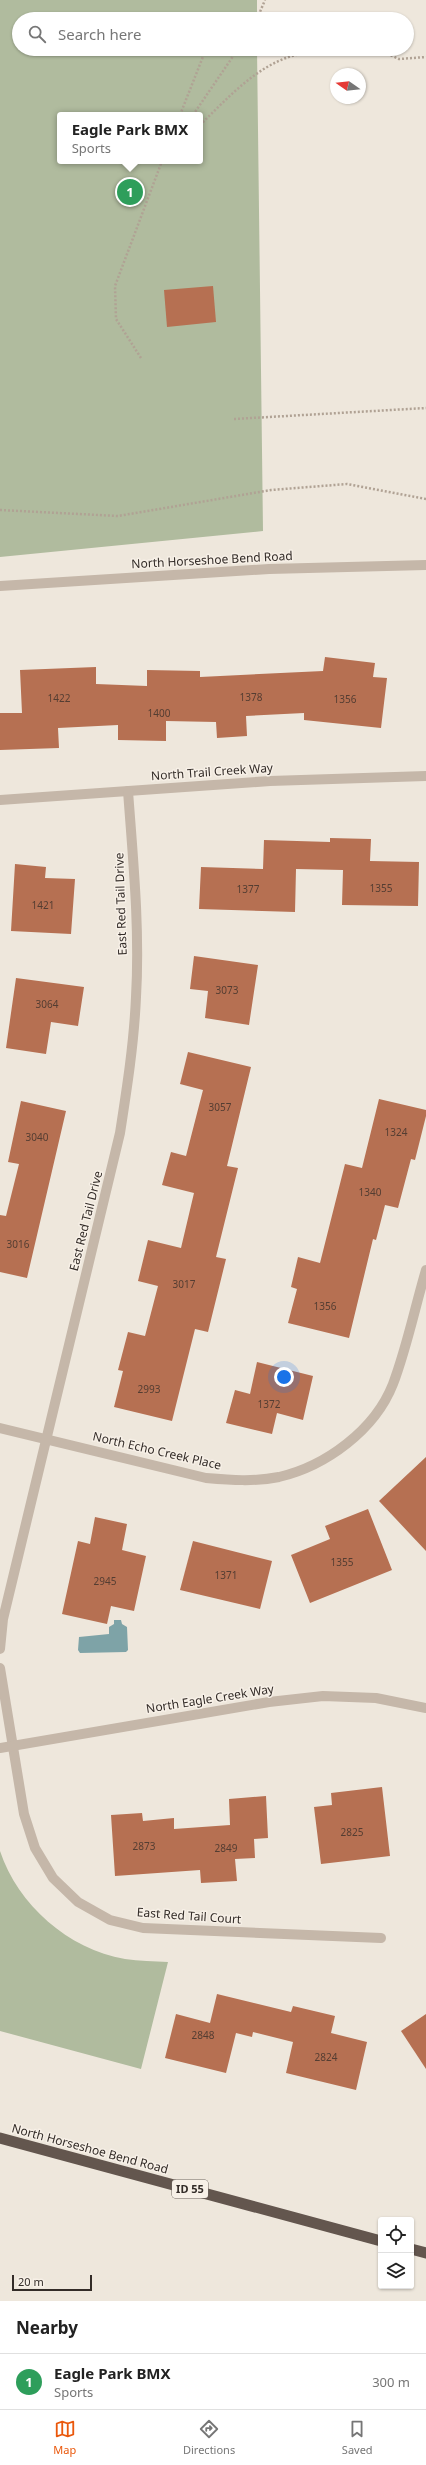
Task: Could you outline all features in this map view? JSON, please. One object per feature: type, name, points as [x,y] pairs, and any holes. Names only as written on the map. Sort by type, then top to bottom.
[{"type":"highway","name":"North Horseshoe Bend Road","points":[[0,2138],[378,2240]]},
{"type":"highway","points":[[414,2250],[426,2253]]},
{"type":"street","name":"North Horseshoe Bend Road","points":[[0,586],[269,568],[426,565]]},
{"type":"street","name":"North Trail Creek Way","points":[[0,800],[270,780],[426,776]]},
{"type":"street","name":"East Red Tail Drive","points":[[0,1649],[3,1619],[120,1133],[131,1065],[136,997],[137,928],[128,791]]},
{"type":"street","name":"North Echo Creek Place","points":[[0,1428],[206,1478],[239,1481],[279,1477],[318,1462],[349,1442],[373,1417],[392,1385],[426,1270]]},
{"type":"street","points":[[0,1668],[13,1746]]},
{"type":"street","name":"North Eagle Creek Way","points":[[0,1748],[269,1702],[323,1696],[376,1698],[426,1708]]},
{"type":"street","name":"East Red Tail Court","points":[[13,1746],[24,1814],[35,1848],[53,1878],[78,1902],[110,1920],[143,1928],[381,1938]]},
{"type":"path","points":[[260,12],[265,0]]},
{"type":"path","points":[[181,112],[203,56]]},
{"type":"path","points":[[196,112],[233,56]]},
{"type":"path","points":[[203,122],[254,75],[277,62],[295,56]]},
{"type":"path","points":[[392,56],[399,59],[426,57]]},
{"type":"path","points":[[141,358],[116,319],[115,286],[161,164]]},
{"type":"path","points":[[234,419],[426,408]]},
{"type":"path","points":[[0,510],[118,516],[271,490],[347,484],[426,499]]},
{"type":"green space","points":[[0,0],[257,0],[257,12],[12,12],[12,56],[257,56],[263,531],[0,557]]},
{"type":"green space","points":[[0,1851],[8,1871],[32,1906],[48,1922],[65,1935],[84,1946],[104,1954],[141,1961],[168,1962],[141,2069],[0,2031]]},
{"type":"water","points":[[114,1620],[121,1620],[122,1624],[127,1627],[128,1650],[126,1652],[80,1653],[78,1650],[79,1637],[109,1634],[109,1627],[114,1624]]},
{"type":"building","points":[[213,286],[216,322],[167,327],[164,290]]},
{"type":"building","points":[[325,657],[375,663],[373,677],[387,678],[381,728],[304,720],[304,713],[246,716],[247,736],[217,738],[216,722],[166,721],[166,741],[118,740],[118,725],[58,728],[59,748],[0,750],[0,713],[22,713],[20,670],[96,667],[96,684],[147,686],[147,670],[200,671],[200,677],[323,671]]},
{"type":"building","points":[[330,838],[371,839],[370,861],[419,862],[418,906],[342,905],[343,870],[296,869],[295,912],[199,909],[201,867],[263,869],[264,840],[330,842]]},
{"type":"building","points":[[15,864],[46,867],[45,878],[75,879],[71,934],[11,931]]},
{"type":"building","points":[[194,956],[258,965],[249,1025],[205,1018],[208,991],[190,989]]},
{"type":"building","points":[[16,978],[84,987],[78,1026],[51,1022],[46,1054],[6,1048]]},
{"type":"building","points":[[188,1052],[251,1067],[227,1166],[238,1168],[216,1257],[226,1259],[208,1332],[195,1329],[172,1421],[114,1407],[123,1371],[118,1370],[128,1332],[145,1336],[158,1286],[138,1281],[148,1240],[181,1248],[194,1193],[162,1185],[171,1152],[186,1156],[203,1090],[180,1084]]},
{"type":"building","points":[[379,1099],[426,1110],[426,1116],[415,1160],[411,1159],[398,1208],[385,1205],[376,1240],[373,1239],[349,1338],[288,1323],[297,1289],[291,1287],[298,1257],[320,1263],[345,1164],[362,1168]]},
{"type":"building","points":[[21,1101],[66,1111],[27,1278],[0,1272],[0,1215],[6,1216],[19,1164],[8,1162]]},
{"type":"building","points":[[257,1362],[313,1376],[303,1420],[277,1413],[272,1434],[226,1423],[235,1390],[250,1394]]},
{"type":"building","points":[[426,1457],[426,1551],[379,1501]]},
{"type":"building","points":[[368,1509],[392,1570],[310,1603],[291,1555],[330,1539],[325,1526]]},
{"type":"building","points":[[95,1517],[127,1524],[122,1550],[146,1556],[134,1611],[111,1606],[107,1624],[62,1614],[78,1541],[90,1544]]},
{"type":"building","points":[[193,1541],[272,1561],[260,1609],[180,1590]]},
{"type":"building","points":[[382,1787],[390,1856],[321,1864],[314,1807],[332,1805],[331,1793]]},
{"type":"building","points":[[266,1796],[268,1838],[254,1839],[255,1858],[235,1859],[237,1881],[201,1883],[200,1870],[115,1876],[111,1815],[142,1813],[143,1821],[174,1818],[174,1829],[230,1825],[229,1799]]},
{"type":"building","points":[[217,1994],[291,2012],[293,2006],[335,2016],[331,2033],[367,2042],[356,2090],[286,2073],[293,2042],[253,2032],[252,2037],[236,2033],[226,2073],[165,2058],[176,2014],[210,2023]]},
{"type":"building","points":[[426,2014],[426,2069],[401,2031]]},
{"type":"place","name":"Eagle Park BMX","points":[[130,192]]}]
